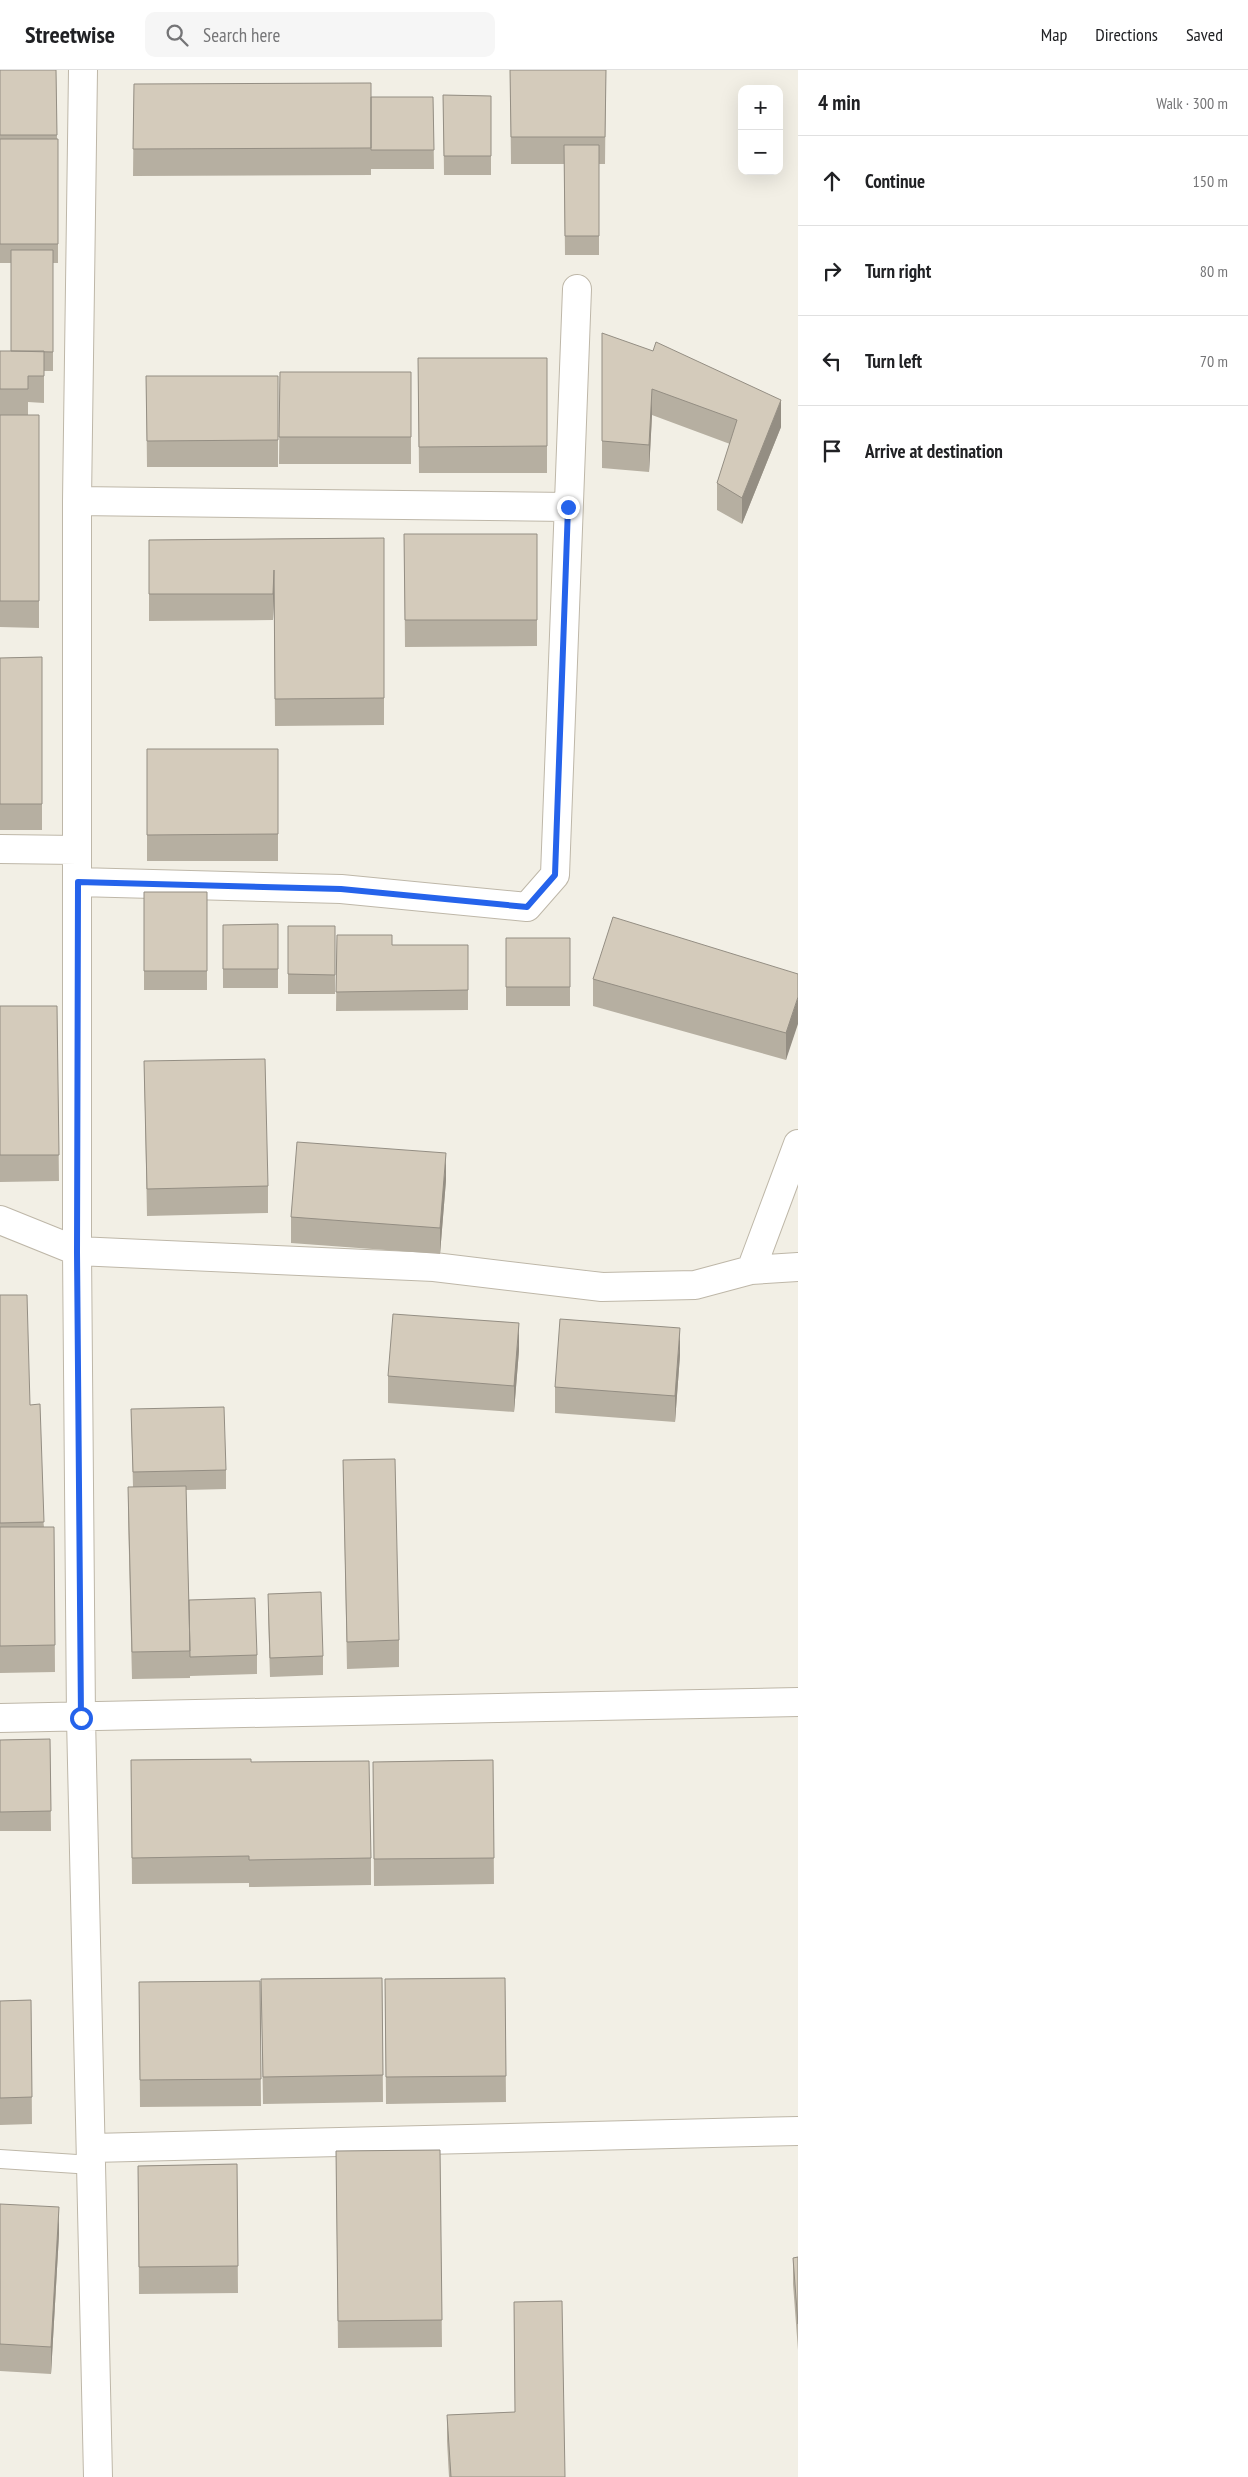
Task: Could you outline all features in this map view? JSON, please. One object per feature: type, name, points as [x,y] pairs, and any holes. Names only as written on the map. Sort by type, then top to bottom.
[{"type":"street","points":[[83,70],[77,501],[77,1252],[81,1718],[98,2477]]},
{"type":"street","points":[[78,882],[341,889],[527,907],[555,875],[576,289]]},
{"type":"street","points":[[77,501],[568,507]]},
{"type":"street","points":[[0,849],[77,850]]},
{"type":"street","points":[[751,1270],[798,1144]]},
{"type":"street","points":[[0,1220],[77,1252],[434,1267],[602,1287],[695,1285],[751,1270],[798,1267]]},
{"type":"street","points":[[0,1718],[81,1718],[798,1702]]},
{"type":"street","points":[[92,2156],[798,2132]]},
{"type":"lane","points":[[0,2159],[92,2156]]},
{"type":"building","points":[[0,70],[56,70],[57,135],[0,135]]},
{"type":"building","points":[[510,70],[606,70],[605,137],[511,137]]},
{"type":"building","points":[[371,83],[371,148],[133,149],[134,84]]},
{"type":"building","points":[[443,95],[491,96],[491,156],[444,156]]},
{"type":"building","points":[[371,97],[433,97],[434,150],[371,150]]},
{"type":"building","points":[[0,139],[58,139],[58,244],[0,244]]},
{"type":"building","points":[[564,145],[599,145],[599,236],[565,236]]},
{"type":"building","points":[[11,250],[53,250],[53,352],[11,351]]},
{"type":"building","points":[[602,333],[653,351],[656,342],[781,400],[742,498],[717,483],[737,420],[652,389],[649,445],[602,441]]},
{"type":"building","points":[[0,351],[44,351],[44,376],[28,376],[28,389],[0,389]]},
{"type":"building","points":[[418,358],[547,358],[547,446],[419,447]]},
{"type":"building","points":[[280,372],[411,372],[411,437],[279,437]]},
{"type":"building","points":[[146,376],[278,376],[278,440],[147,441]]},
{"type":"building","points":[[0,415],[39,415],[39,601],[0,601]]},
{"type":"building","points":[[404,534],[537,534],[537,620],[405,620]]},
{"type":"building","points":[[384,538],[384,698],[275,699],[274,570],[273,594],[149,594],[149,540]]},
{"type":"building","points":[[42,657],[42,804],[0,804],[0,658]]},
{"type":"building","points":[[147,749],[278,749],[278,834],[147,835]]},
{"type":"building","points":[[144,892],[207,892],[207,971],[144,971]]},
{"type":"building","points":[[613,917],[798,974],[798,997],[786,1033],[593,979]]},
{"type":"building","points":[[278,924],[278,969],[223,969],[223,925]]},
{"type":"building","points":[[288,926],[335,926],[335,975],[288,974]]},
{"type":"building","points":[[337,935],[392,935],[392,945],[468,945],[468,990],[336,992]]},
{"type":"building","points":[[506,938],[570,938],[570,987],[506,987]]},
{"type":"building","points":[[0,1006],[57,1006],[59,1155],[0,1155]]},
{"type":"building","points":[[265,1059],[268,1186],[147,1189],[144,1061]]},
{"type":"building","points":[[297,1142],[446,1153],[440,1228],[291,1217]]},
{"type":"building","points":[[0,1295],[27,1295],[30,1405],[40,1404],[44,1522],[0,1523]]},
{"type":"building","points":[[393,1314],[519,1323],[514,1386],[388,1376]]},
{"type":"building","points":[[560,1319],[680,1328],[675,1396],[555,1387]]},
{"type":"building","points":[[224,1407],[226,1470],[133,1472],[131,1409]]},
{"type":"building","points":[[395,1459],[399,1640],[347,1642],[343,1460]]},
{"type":"building","points":[[186,1486],[190,1651],[132,1652],[128,1487]]},
{"type":"building","points":[[0,1527],[54,1527],[55,1645],[0,1646]]},
{"type":"building","points":[[321,1592],[323,1656],[270,1658],[268,1594]]},
{"type":"building","points":[[255,1598],[257,1655],[190,1657],[189,1600]]},
{"type":"building","points":[[50,1739],[51,1811],[0,1812],[0,1740]]},
{"type":"building","points":[[251,1759],[251,1762],[369,1761],[371,1858],[249,1860],[249,1856],[132,1858],[131,1760]]},
{"type":"building","points":[[493,1760],[494,1858],[374,1859],[373,1762]]},
{"type":"building","points":[[382,1978],[383,2075],[263,2077],[261,1979]]},
{"type":"building","points":[[505,1978],[506,2076],[386,2077],[385,1979]]},
{"type":"building","points":[[260,1981],[261,2079],[140,2080],[139,1982]]},
{"type":"building","points":[[31,2000],[32,2097],[0,2098],[0,2001]]},
{"type":"building","points":[[440,2150],[442,2320],[338,2321],[336,2151]]},
{"type":"building","points":[[237,2164],[238,2266],[139,2267],[138,2166]]},
{"type":"building","points":[[0,2204],[59,2207],[51,2347],[0,2344]]},
{"type":"building","points":[[798,2257],[798,2324],[793,2258]]},
{"type":"building","points":[[562,2301],[565,2477],[451,2477],[447,2415],[515,2412],[514,2302]]},
{"type":"route","points":[[81,1718],[77,1252],[78,882],[341,889],[527,907],[555,875],[568,507]]}]
